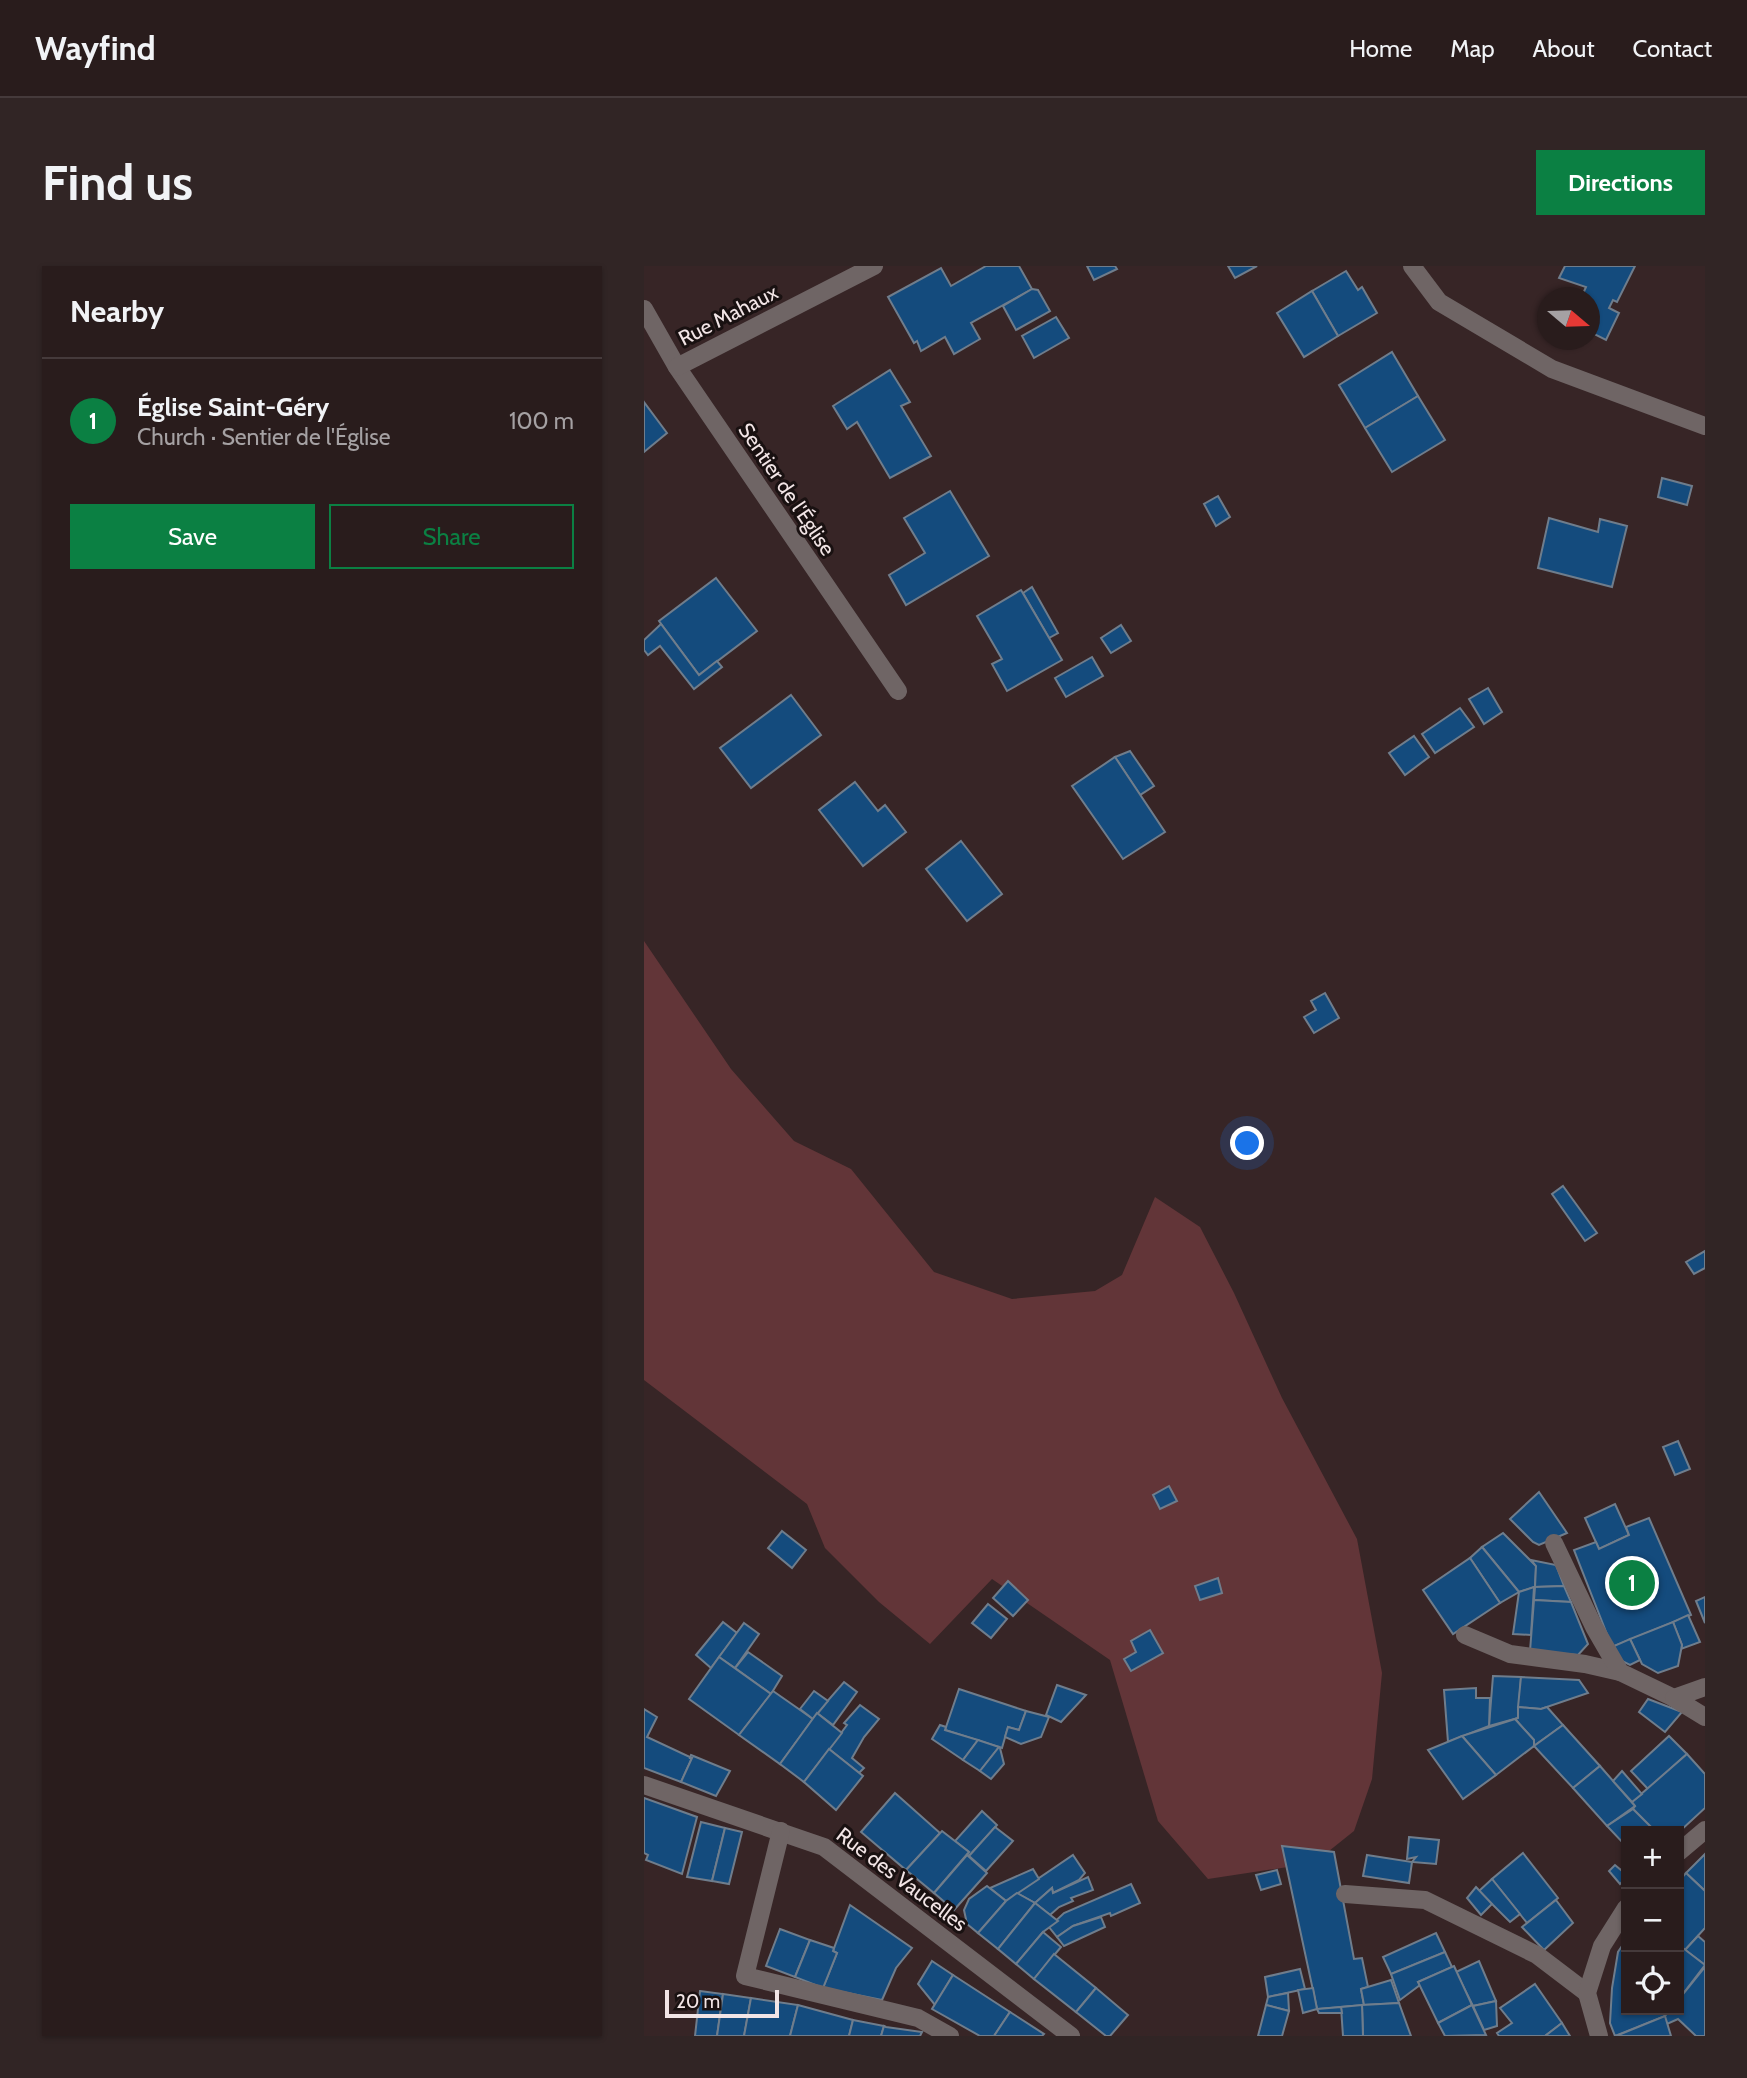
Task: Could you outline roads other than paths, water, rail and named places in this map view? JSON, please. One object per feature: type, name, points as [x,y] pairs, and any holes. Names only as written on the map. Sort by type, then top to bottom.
[{"type":"street","name":"Rue Mahaux","points":[[677,367],[874,266]]},
{"type":"street","points":[[1412,266],[1439,302],[1552,369],[1705,426]]},
{"type":"street","name":"Sentier de l'Église","points":[[644,309],[677,367],[898,691]]},
{"type":"street","points":[[1554,1543],[1594,1627],[1620,1672]]},
{"type":"street","points":[[1465,1635],[1510,1654],[1585,1664],[1620,1672],[1674,1698],[1705,1717]]},
{"type":"street","points":[[1674,1698],[1705,1688]]},
{"type":"street","name":"Rue des Vaucelles","points":[[644,1785],[824,1847],[1071,2036]]},
{"type":"street","points":[[1684,1848],[1705,1830]]},
{"type":"street","points":[[781,1831],[745,1976],[918,2018],[950,2036]]},
{"type":"street","points":[[1345,1894],[1425,1900],[1537,1955],[1587,1993]]},
{"type":"street","points":[[1599,2036],[1587,1993],[1601,1946],[1621,1916]]},
{"type":"place","name":"Église Saint-Géry","points":[[1632,1583]]}]
